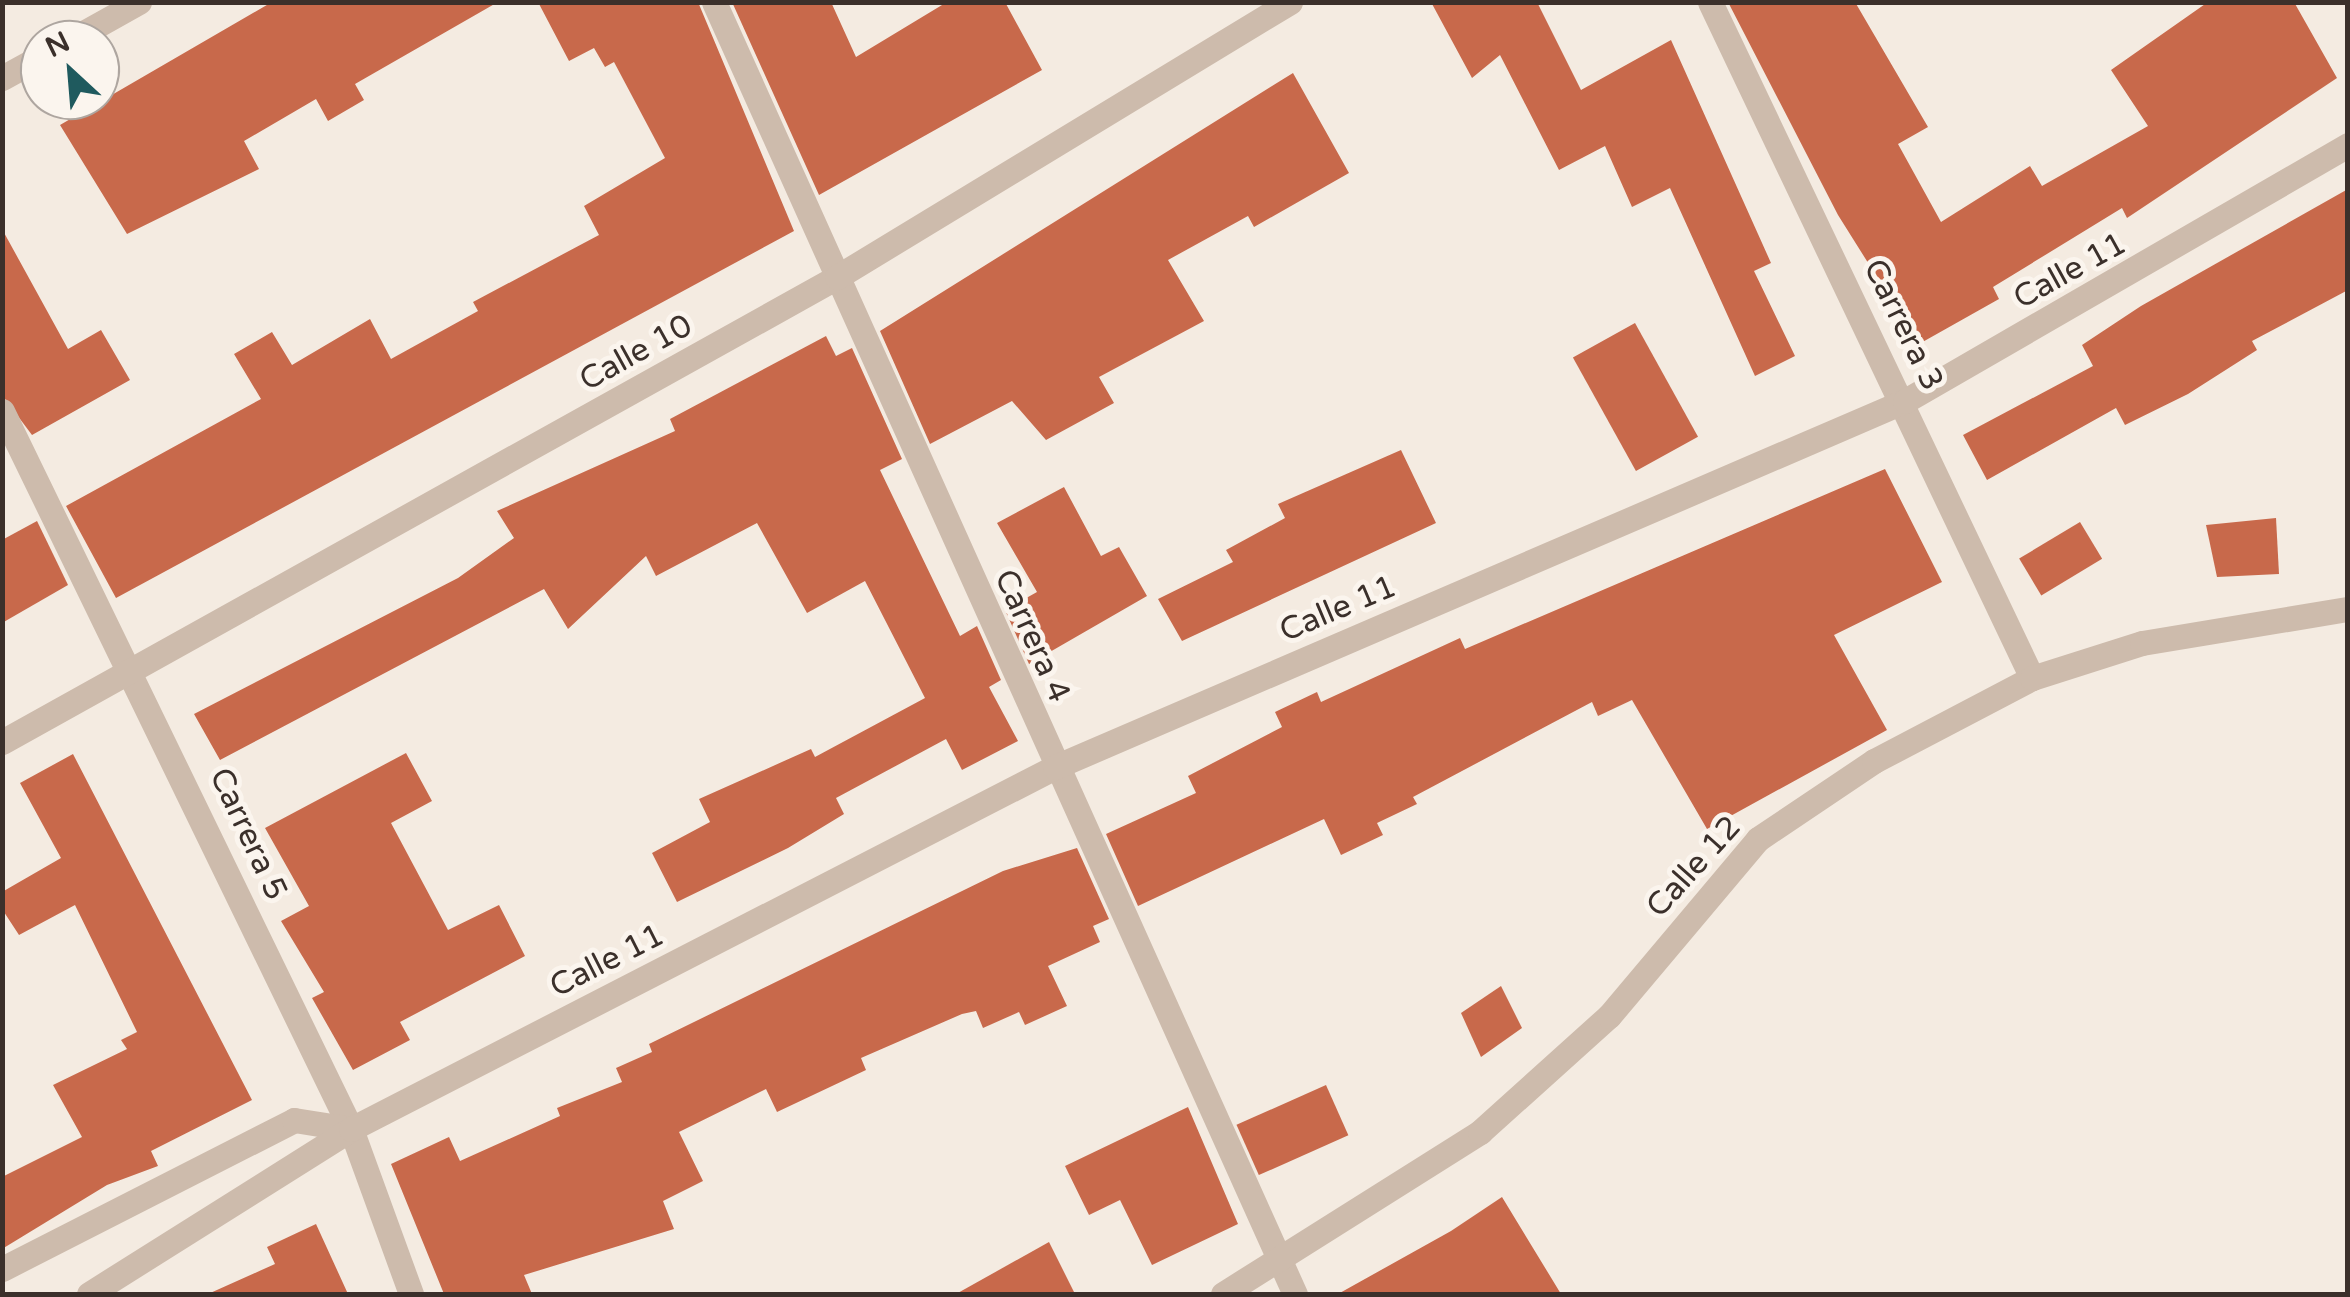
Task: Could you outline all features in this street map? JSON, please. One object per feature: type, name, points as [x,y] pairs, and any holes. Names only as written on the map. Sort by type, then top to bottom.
[{"type":"street","points":[[107,20],[139,2]]},
{"type":"street","name":"Carrera 4","points":[[714,2],[1275,1264],[1296,1294]]},
{"type":"street","name":"Calle 10","points":[[2,742],[136,671],[837,277],[1290,2]]},
{"type":"street","name":"Carrera 3","points":[[1710,2],[1905,402],[2032,678]]},
{"type":"street","name":"Calle 11","points":[[89,1294],[351,1129],[1055,766],[1905,402],[2348,145]]},
{"type":"street","name":"Carrera 5","points":[[2,411],[136,671],[351,1129],[411,1294]]},
{"type":"street","name":"Calle 12","points":[[1224,1294],[1480,1132],[1609,1016],[1758,839],[1874,761],[2032,678],[2142,643],[2348,609]]},
{"type":"street","points":[[2,1268],[294,1120],[351,1129]]},
{"type":"building","points":[[272,2],[498,2],[355,84],[364,100],[328,121],[316,99],[244,141],[259,169],[127,234],[60,125],[69,120],[120,120],[120,90]]},
{"type":"building","points":[[538,2],[698,2],[794,231],[116,598],[66,506],[261,399],[234,354],[272,332],[292,365],[370,319],[391,359],[478,311],[473,302],[599,235],[584,206],[665,158],[614,62],[605,67],[594,48],[569,61]]},
{"type":"building","points":[[732,2],[831,2],[856,57],[947,2],[1005,2],[1042,70],[819,195]]},
{"type":"building","points":[[1431,2],[1537,2],[1581,90],[1671,40],[1771,263],[1754,271],[1795,356],[1755,376],[1670,188],[1632,207],[1605,146],[1559,170],[1500,55],[1472,78]]},
{"type":"building","points":[[1728,2],[1855,2],[1928,127],[1898,144],[1941,222],[2030,166],[2042,186],[2148,126],[2111,70],[2208,2],[2294,2],[2337,78],[2127,218],[2122,208],[1993,287],[1999,299],[1919,344],[1838,215]]},
{"type":"building","points":[[1293,73],[1349,173],[1254,227],[1248,216],[1168,260],[1204,321],[1099,377],[1114,403],[1046,440],[1012,401],[930,444],[880,331]]},
{"type":"building","points":[[2348,189],[2348,290],[2252,341],[2257,350],[2188,394],[2125,425],[2116,408],[1987,480],[1963,435],[2093,366],[2082,345],[2141,306]]},
{"type":"building","points":[[2,229],[68,349],[101,330],[130,380],[32,435],[2,395]]},
{"type":"building","points":[[1635,323],[1698,437],[1636,471],[1573,357]]},
{"type":"building","points":[[826,336],[836,356],[852,348],[902,459],[880,470],[960,636],[977,626],[1001,680],[989,687],[1018,741],[962,770],[946,739],[836,798],[844,814],[788,848],[677,902],[652,853],[710,822],[699,799],[811,749],[815,757],[925,698],[865,581],[807,613],[757,523],[656,576],[646,556],[568,629],[544,589],[220,760],[194,714],[458,578],[514,538],[497,511],[675,431],[670,419]]},
{"type":"building","points":[[1401,450],[1436,523],[1182,641],[1158,599],[1233,562],[1226,550],[1285,518],[1278,504]]},
{"type":"building","points":[[1885,469],[1942,582],[1834,635],[1887,730],[1707,829],[1632,700],[1598,716],[1592,702],[1413,797],[1417,804],[1377,823],[1383,835],[1341,855],[1324,819],[1138,906],[1106,834],[1196,793],[1188,776],[1282,727],[1275,712],[1317,692],[1321,702],[1460,638],[1465,649]]},
{"type":"building","points":[[1064,487],[1101,556],[1119,547],[1147,596],[1029,664],[1005,610],[1037,592],[997,523]]},
{"type":"building","points":[[2276,518],[2279,574],[2217,577],[2206,525]]},
{"type":"building","points":[[37,521],[68,585],[2,623],[2,540]]},
{"type":"building","points":[[2080,522],[2102,559],[2041,595],[2019,559]]},
{"type":"building","points":[[406,753],[432,801],[391,823],[448,930],[499,905],[525,956],[400,1022],[410,1040],[353,1070],[312,998],[324,992],[281,921],[309,906],[265,828]]},
{"type":"building","points":[[73,754],[252,1100],[151,1151],[158,1166],[107,1185],[2,1249],[2,1177],[82,1137],[53,1085],[127,1049],[121,1040],[137,1032],[75,905],[19,935],[2,909],[2,892],[61,858],[20,783]]},
{"type":"building","points":[[1077,848],[1109,919],[1093,926],[1100,942],[1048,966],[1067,1006],[1025,1025],[1019,1012],[983,1028],[976,1011],[962,1014],[861,1058],[866,1070],[777,1112],[766,1089],[679,1132],[703,1181],[663,1201],[674,1229],[524,1275],[532,1294],[444,1294],[391,1164],[449,1137],[460,1161],[560,1116],[557,1108],[622,1082],[616,1068],[652,1052],[649,1044],[1003,871]]},
{"type":"building","points":[[1501,986],[1522,1028],[1481,1057],[1461,1013]]},
{"type":"building","points":[[1326,1085],[1348,1135],[1259,1175],[1236,1125]]},
{"type":"building","points":[[1188,1107],[1238,1224],[1152,1265],[1120,1200],[1089,1215],[1065,1166]]},
{"type":"building","points":[[1502,1197],[1561,1294],[1338,1294],[1451,1231]]},
{"type":"building","points":[[316,1224],[348,1294],[208,1294],[275,1264],[267,1247]]},
{"type":"building","points":[[1049,1242],[1075,1294],[956,1294]]}]
